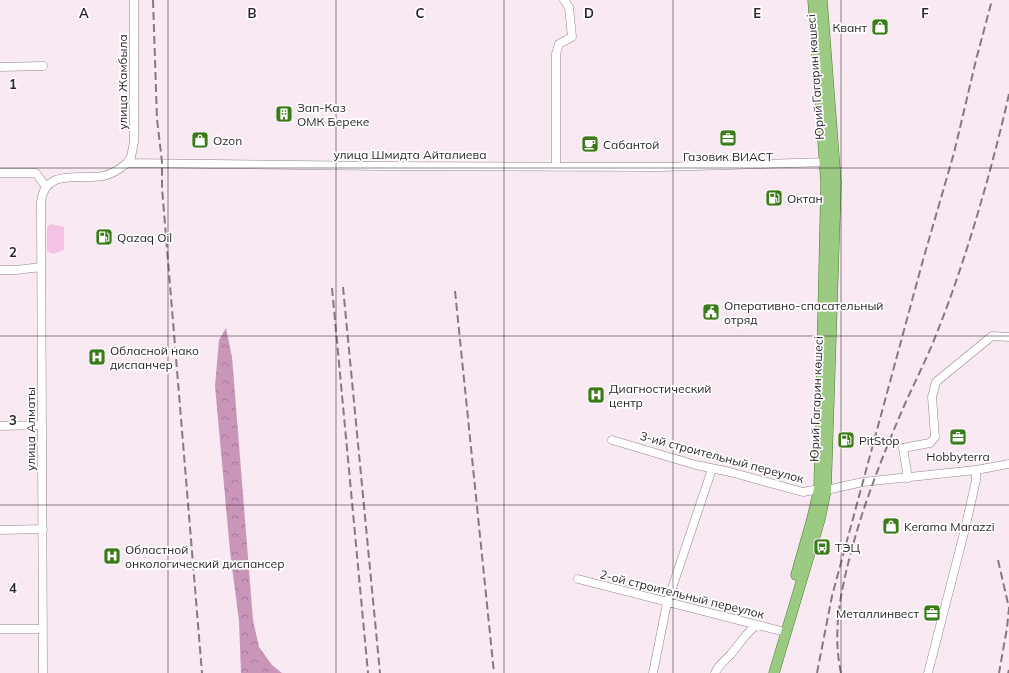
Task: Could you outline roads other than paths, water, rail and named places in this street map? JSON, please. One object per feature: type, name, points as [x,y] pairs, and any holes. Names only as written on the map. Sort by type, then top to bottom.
[{"type":"main road","name":"Юрий Гагарин көшесі","points":[[774,673],[820,520],[823,490],[836,183],[830,162],[813,0]]},
{"type":"main road","name":"Юрий Гагарин көшесі","points":[[822,0],[830,162]]},
{"type":"main road","name":"Юрий Гагарин көшесі","points":[[767,673],[812,519],[823,490]]},
{"type":"street","name":"улица Жамбыла","points":[[127,163],[131,157],[134,142],[134,0]]},
{"type":"street","points":[[556,167],[556,54],[559,44],[572,38],[569,7],[564,0]]},
{"type":"street","points":[[0,68],[43,66]]},
{"type":"street","name":"улица Шмидта Айталиева","points":[[127,163],[556,167],[830,162]]},
{"type":"street","points":[[0,173],[36,173],[46,187],[51,182],[61,178],[102,176],[112,174],[127,163]]},
{"type":"street","name":"улица Алматы","points":[[43,673],[41,202],[42,193],[46,187]]},
{"type":"street","points":[[0,270],[41,267]]},
{"type":"street","points":[[908,478],[903,448],[930,443],[935,437],[932,397],[936,382],[992,336],[1009,337]]},
{"type":"street","points":[[0,426],[42,425]]},
{"type":"street","name":"3-ий строительный переулок","points":[[612,440],[712,469],[803,492],[823,490],[863,482],[976,470],[1009,464]]},
{"type":"street","points":[[653,673],[667,603],[712,469]]},
{"type":"street","points":[[928,673],[966,529],[976,480],[976,470]]},
{"type":"street","points":[[0,530],[42,529]]},
{"type":"street","name":"2-ой строительный переулок","points":[[578,579],[780,631]]},
{"type":"street","points":[[715,673],[719,665],[729,657],[750,629],[757,625]]},
{"type":"street","points":[[0,629],[43,629]]},
{"type":"railway","points":[[153,0],[157,119],[162,162],[162,188],[202,673]]},
{"type":"railway","points":[[817,673],[832,596],[923,260],[954,153],[992,0]]},
{"type":"railway","points":[[841,673],[837,645],[838,618],[842,591],[853,544],[880,464],[904,406],[932,345],[956,282],[983,196],[1009,94]]},
{"type":"railway","points":[[343,287],[380,673]]},
{"type":"railway","points":[[332,288],[368,673]]},
{"type":"railway","points":[[455,291],[494,673]]},
{"type":"railway","points":[[998,560],[1009,608],[999,673]]},
{"type":"place","name":"Квант","points":[[880,27]]},
{"type":"place","name":"Зап-Каз ОМК Береке","points":[[284,114]]},
{"type":"place","name":"Газовик ВИАСТ","points":[[728,138]]},
{"type":"place","name":"Ozon","points":[[200,140]]},
{"type":"place","name":"Сабантой","points":[[590,144]]},
{"type":"place","name":"Октан","points":[[774,198]]},
{"type":"place","name":"Qazaq Oil","points":[[104,237]]},
{"type":"place","name":"Оперативно-спасательный отряд","points":[[711,312]]},
{"type":"place","name":"Обласной нако диспанчер","points":[[97,357]]},
{"type":"place","name":"Диагностический центр","points":[[596,395]]},
{"type":"place","name":"Hobbyterra","points":[[958,437]]},
{"type":"place","name":"PitStop","points":[[846,440]]},
{"type":"place","name":"Kerama Marazzi","points":[[891,526]]},
{"type":"place","name":"ТЭЦ","points":[[822,547]]},
{"type":"place","name":"Областной онкологический диспансер","points":[[112,556]]},
{"type":"place","name":"Металлинвест","points":[[932,613]]}]
